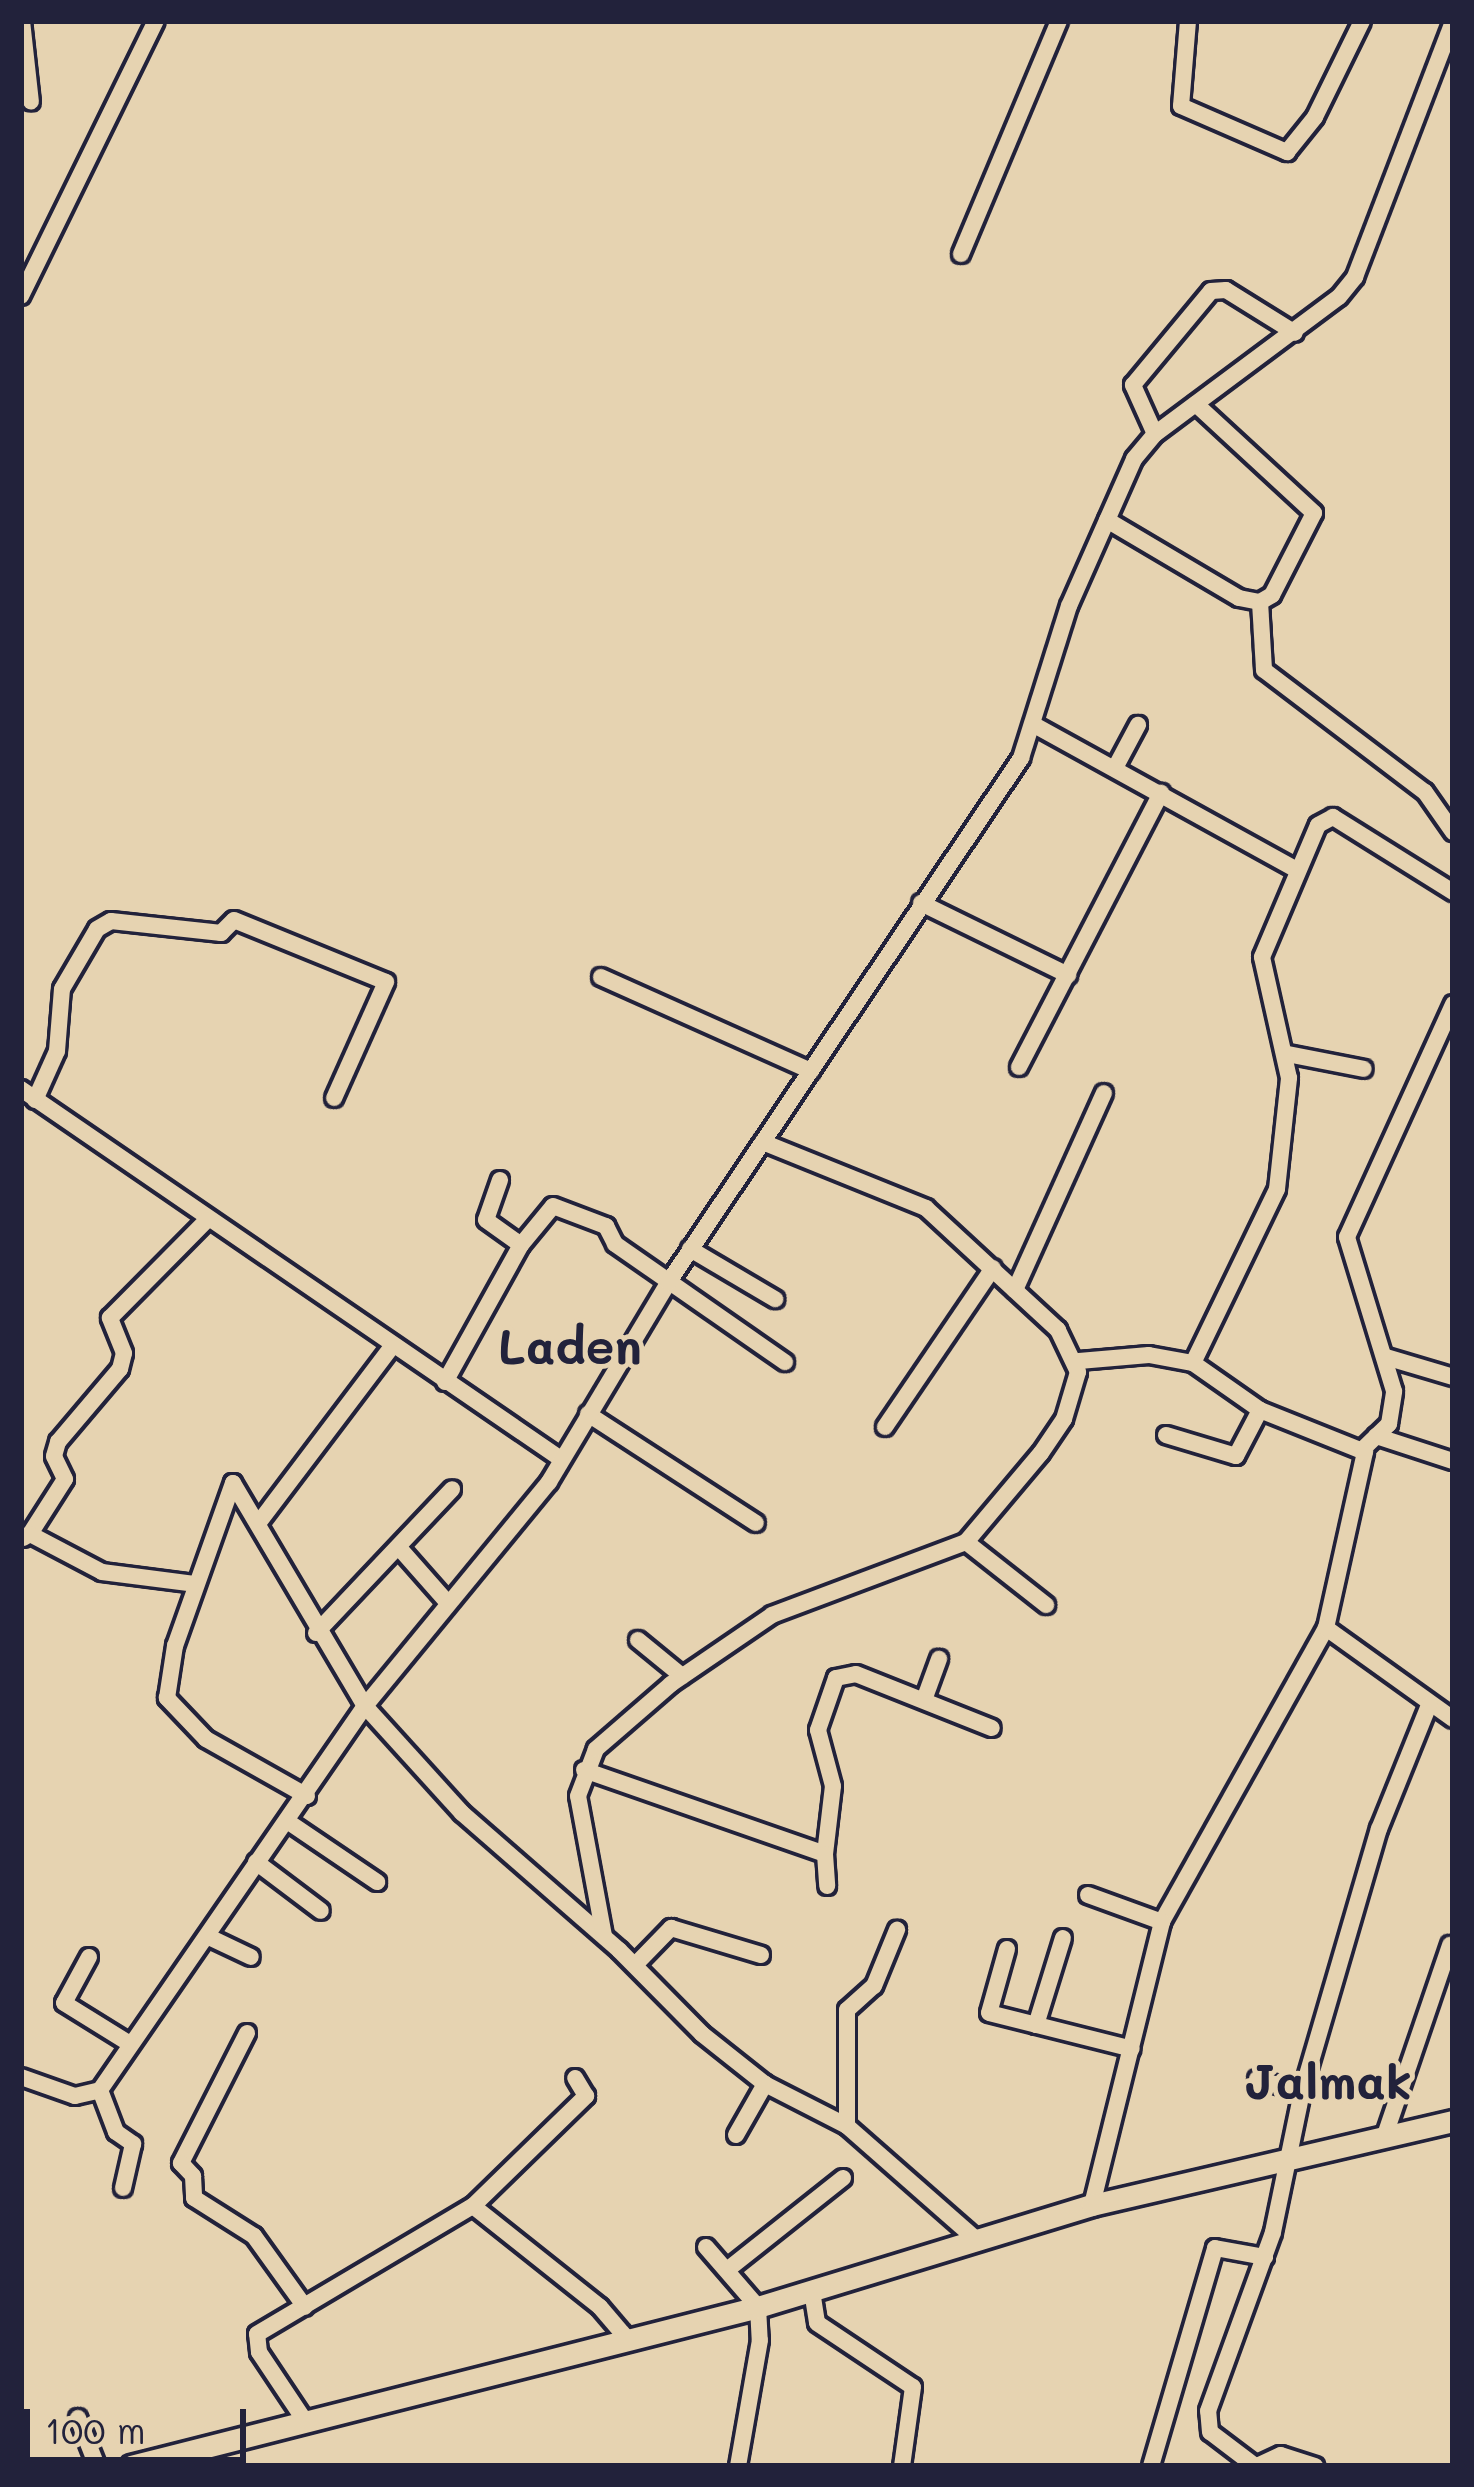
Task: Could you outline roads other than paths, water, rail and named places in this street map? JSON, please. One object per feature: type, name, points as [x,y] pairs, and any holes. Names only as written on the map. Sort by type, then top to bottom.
[{"type":"main road","points":[[131,2466],[758,2307],[1092,2205],[1292,2154],[1453,2121]]},
{"type":"street","points":[[22,21],[31,102]]},
{"type":"street","points":[[21,296],[156,21]]},
{"type":"street","points":[[961,254],[1059,21]]},
{"type":"street","points":[[1188,21],[1181,106],[1287,152],[1315,117],[1362,21]]},
{"type":"street","points":[[21,2077],[75,2096],[100,2090],[127,2042],[211,1938],[256,1862],[307,1796],[365,1706],[534,1503],[668,1283],[1036,726],[1069,606],[1125,475],[1155,434],[1295,333],[1354,277],[1453,22]]},
{"type":"street","points":[[1155,434],[1133,385],[1210,291],[1226,290],[1295,333]]},
{"type":"street","points":[[1196,404],[1314,513],[1302,544],[1260,602],[1264,670],[1425,792],[1453,832]]},
{"type":"street","points":[[1107,520],[1260,602]]},
{"type":"street","points":[[1115,768],[1138,725]]},
{"type":"street","points":[[1036,726],[1297,870]]},
{"type":"street","points":[[1019,1066],[1161,793]]},
{"type":"street","points":[[1192,1363],[1277,1190],[1288,1124],[1287,1054],[1262,957],[1297,870],[1330,816],[1453,892]]},
{"type":"street","points":[[921,903],[1068,975]]},
{"type":"street","points":[[334,1099],[386,982],[234,920],[221,933],[111,921],[97,929],[62,988],[57,1051],[28,1095],[391,1348],[561,1459]]},
{"type":"street","points":[[601,977],[811,1071]]},
{"type":"street","points":[[1092,2205],[1105,2128],[1132,2049],[1162,1922],[1325,1628],[1370,1442],[1395,1403],[1386,1357],[1347,1237],[1401,1133],[1453,1004]]},
{"type":"street","points":[[1287,1054],[1364,1069]]},
{"type":"street","points":[[1015,1290],[1104,1093]]},
{"type":"street","points":[[764,1142],[926,1208],[1015,1290],[1078,1361]]},
{"type":"street","points":[[500,1180],[486,1220],[521,1245]]},
{"type":"street","points":[[446,1382],[521,1245],[555,1206],[606,1226],[615,1244],[785,1362]]},
{"type":"street","points":[[196,1584],[79,1565],[25,1536],[65,1479],[55,1458],[58,1442],[121,1369],[124,1353],[110,1318],[207,1220]]},
{"type":"street","points":[[690,1249],[775,1299]]},
{"type":"street","points":[[886,1427],[993,1268]]},
{"type":"street","points":[[260,1521],[391,1348]]},
{"type":"street","points":[[1078,1361],[1149,1355],[1192,1363],[1260,1410],[1453,1461]]},
{"type":"street","points":[[1386,1357],[1453,1377]]},
{"type":"street","points":[[604,1937],[580,1815],[584,1770],[619,1725],[772,1615],[966,1542],[1000,1510],[1064,1419],[1078,1361]]},
{"type":"street","points":[[1166,1435],[1236,1456],[1260,1410]]},
{"type":"street","points":[[588,1414],[756,1523]]},
{"type":"street","points":[[307,1796],[206,1739],[167,1698],[196,1584],[232,1484],[260,1521],[316,1634],[365,1706],[462,1813],[635,1965],[702,2034],[766,2084],[847,2126],[978,2241]]},
{"type":"street","points":[[316,1634],[402,1551],[452,1489]]},
{"type":"street","points":[[966,1542],[1046,1605]]},
{"type":"street","points":[[402,1551],[447,1602]]},
{"type":"street","points":[[1325,1628],[1453,1719]]},
{"type":"street","points":[[638,1640],[682,1676]]},
{"type":"street","points":[[923,1700],[939,1659]]},
{"type":"street","points":[[827,1886],[825,1854],[833,1786],[818,1730],[828,1688],[848,1672],[992,1728]]},
{"type":"street","points":[[1315,2466],[1280,2455],[1256,2466],[1213,2435],[1207,2416],[1265,2257],[1292,2154],[1302,2092],[1379,1829],[1429,1705]]},
{"type":"street","points":[[584,1770],[825,1854]]},
{"type":"street","points":[[287,1821],[377,1882]]},
{"type":"street","points":[[256,1862],[321,1911]]},
{"type":"street","points":[[1088,1894],[1162,1922]]},
{"type":"street","points":[[635,1965],[671,1928],[761,1955]]},
{"type":"street","points":[[847,2126],[848,2010],[874,1986],[897,1930]]},
{"type":"street","points":[[211,1938],[250,1958]]},
{"type":"street","points":[[1036,2025],[1063,1938]]},
{"type":"street","points":[[1385,2135],[1444,1995],[1450,1945]]},
{"type":"street","points":[[1007,1949],[988,2011],[1132,2049]]},
{"type":"street","points":[[89,1957],[64,2003],[127,2042]]},
{"type":"street","points":[[247,2032],[182,2164],[194,2176],[194,2198],[254,2236],[305,2306]]},
{"type":"street","points":[[305,2421],[254,2340],[473,2206],[586,2096],[575,2078]]},
{"type":"street","points":[[1258,2079],[1302,2092]]},
{"type":"street","points":[[736,2135],[766,2084]]},
{"type":"street","points":[[100,2090],[116,2132],[133,2144],[123,2188]]},
{"type":"street","points":[[727,2270],[843,2178]]},
{"type":"street","points":[[473,2206],[600,2307],[629,2341]]},
{"type":"street","points":[[706,2247],[758,2307],[760,2340],[738,2466]]},
{"type":"street","points":[[1151,2466],[1215,2248],[1265,2257]]},
{"type":"street","points":[[812,2291],[817,2323],[913,2386],[902,2466]]},
{"type":"street","points":[[78,2419],[97,2466]]},
{"type":"district","name":"Laden","points":[[570,1346]]},
{"type":"district","name":"Jalmak","points":[[1328,2081]]}]
